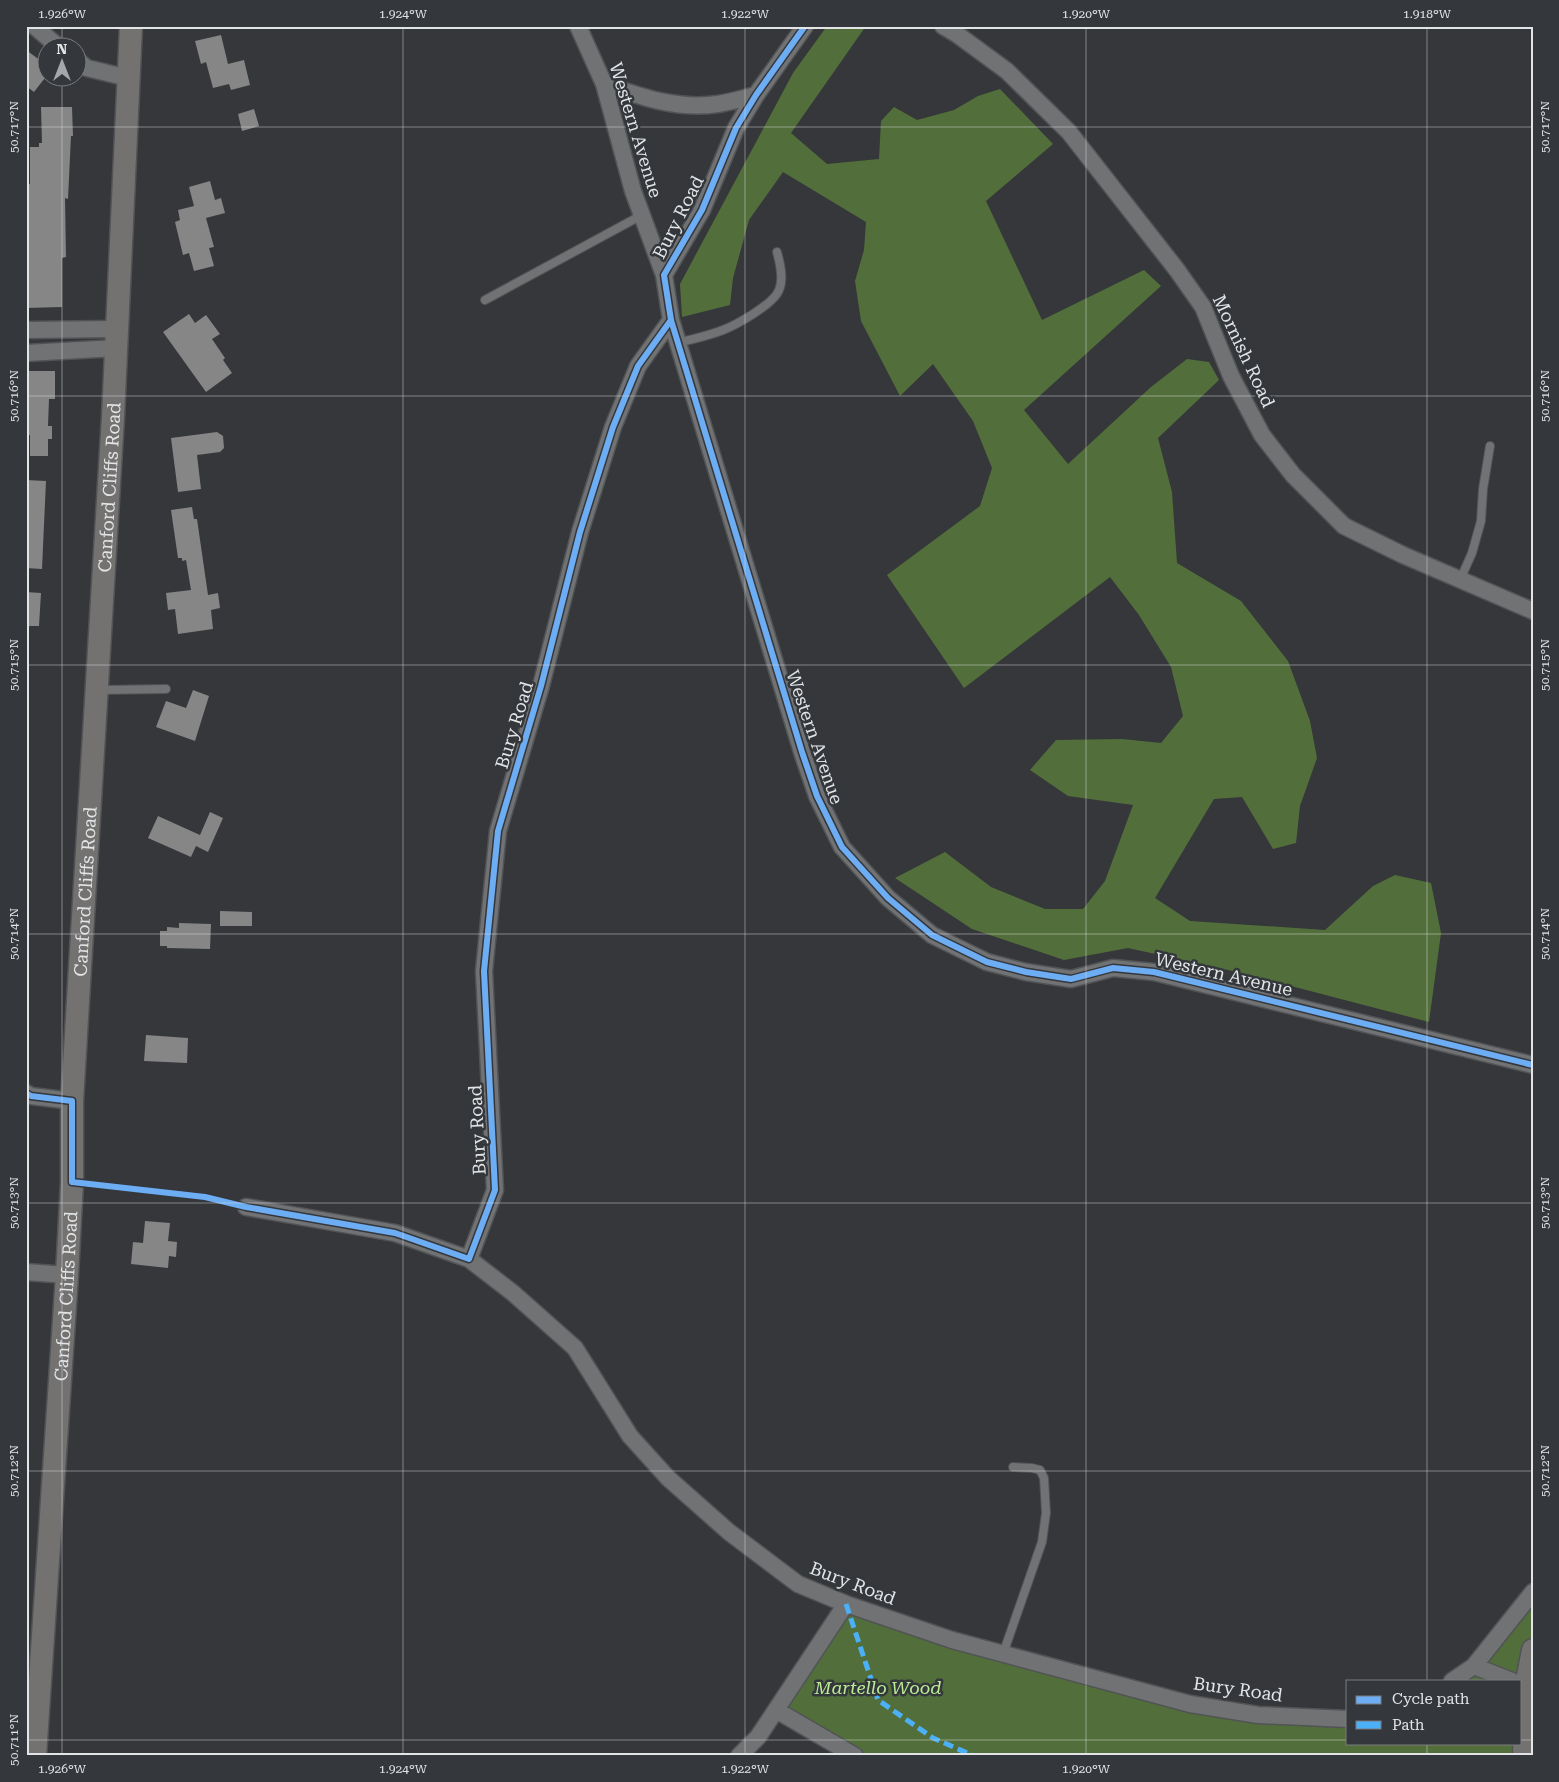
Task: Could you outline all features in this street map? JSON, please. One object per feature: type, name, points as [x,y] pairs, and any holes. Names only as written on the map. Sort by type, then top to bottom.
[{"type":"street","points":[[34,26],[48,38]]},
{"type":"street","name":"Canford Cliffs Road","points":[[35,1756],[32,1708],[67,1275],[72,1182],[72,1101],[97,690],[131,26]]},
{"type":"street","name":"Western Avenue","points":[[578,26],[604,84],[632,191],[664,276]]},
{"type":"street","name":"Bury Road","points":[[468,1259],[495,1190],[484,971],[498,831],[541,686],[580,532],[614,427],[638,366],[671,320],[664,276],[702,210],[736,128],[756,95],[805,26]]},
{"type":"street","name":"Mornish Road","points":[[943,26],[1007,71],[1062,125],[1128,206],[1178,270],[1203,307],[1230,376],[1262,435],[1293,475],[1344,526],[1403,555],[1533,611]]},
{"type":"street","points":[[88,68],[128,78]]},
{"type":"street","points":[[604,84],[644,99],[681,106],[718,104],[756,95]]},
{"type":"street","name":"Western Avenue","points":[[671,320],[817,796],[842,847],[888,898],[932,935],[987,962],[1026,972],[1071,979],[1113,968],[1154,972],[1533,1066]]},
{"type":"street","points":[[26,330],[116,339]]},
{"type":"street","points":[[26,353],[116,339]]},
{"type":"street","points":[[26,1093],[31,1096],[72,1101]]},
{"type":"street","name":"Bury Road","points":[[246,1207],[396,1233],[468,1259],[513,1293],[575,1348],[630,1436],[678,1487],[729,1532],[798,1584],[846,1604],[952,1640],[1190,1704],[1258,1715],[1346,1719]]},
{"type":"street","points":[[26,1272],[67,1275]]},
{"type":"street","points":[[1453,1680],[1474,1666],[1533,1592]]},
{"type":"street","points":[[739,1756],[758,1737],[846,1604]]},
{"type":"street","points":[[1521,1680],[1533,1650]]},
{"type":"street","points":[[1474,1666],[1509,1680]]},
{"type":"street","points":[[776,1710],[855,1756]]},
{"type":"street","points":[[1522,1727],[1524,1756]]},
{"type":"lane","points":[[485,300],[642,215]]},
{"type":"lane","points":[[678,344],[724,330],[772,300],[779,291],[781,278],[777,252]]},
{"type":"lane","points":[[1460,580],[1472,553],[1482,521],[1483,489],[1490,446]]},
{"type":"lane","points":[[97,690],[166,689]]},
{"type":"lane","points":[[1003,1654],[1042,1542],[1046,1512],[1044,1478],[1040,1470],[1013,1467]]},
{"type":"green space","points":[[827,26],[866,26],[791,133],[827,164],[879,159],[881,121],[894,107],[917,120],[954,110],[978,96],[1000,89],[1053,144],[986,201],[1042,320],[1144,270],[1161,286],[1024,410],[1068,464],[1151,387],[1187,359],[1209,362],[1219,380],[1158,438],[1172,492],[1177,563],[1241,601],[1288,661],[1310,721],[1317,758],[1300,806],[1296,843],[1273,849],[1242,797],[1214,799],[1155,898],[1190,921],[1325,930],[1373,886],[1395,875],[1431,883],[1441,933],[1429,1022],[1237,972],[1128,948],[1064,960],[972,929],[895,878],[945,852],[991,887],[1045,909],[1083,909],[1105,881],[1133,805],[1068,796],[1030,770],[1056,740],[1122,739],[1161,743],[1183,716],[1171,667],[1139,615],[1110,577],[964,688],[887,575],[980,506],[992,468],[973,421],[933,364],[900,396],[861,321],[855,281],[864,250],[866,222],[783,172],[749,220],[733,278],[730,305],[682,317],[680,284],[793,73]]},
{"type":"green space","name":"Martello Wood","points":[[1533,1592],[1533,1756],[860,1756],[776,1710],[846,1604],[1190,1704],[1346,1719],[1346,1744],[1522,1744],[1522,1680],[1453,1680]]},
{"type":"building","points":[[221,35],[228,64],[244,60],[250,85],[231,90],[229,84],[213,88],[206,62],[201,64],[195,41]]},
{"type":"building","points":[[26,50],[38,59],[38,87],[34,92],[26,86]]},
{"type":"building","points":[[41,107],[72,107],[73,136],[71,136],[68,199],[65,198],[66,257],[62,258],[62,307],[26,308],[26,190],[28,190],[30,184],[30,147],[39,147],[39,143],[42,143]]},
{"type":"building","points":[[254,109],[259,126],[242,131],[238,114]]},
{"type":"building","points":[[210,181],[215,200],[221,198],[225,213],[206,218],[214,247],[209,248],[214,266],[194,271],[189,253],[183,255],[175,222],[180,220],[178,210],[194,206],[189,187]]},
{"type":"building","points":[[189,314],[195,323],[206,315],[220,334],[212,339],[225,358],[223,360],[232,373],[206,392],[163,332]]},
{"type":"building","points":[[26,371],[55,371],[55,399],[49,399],[48,426],[52,426],[52,439],[48,439],[48,456],[30,456],[30,435],[26,435]]},
{"type":"building","points":[[217,432],[223,436],[224,448],[220,452],[197,455],[201,489],[178,492],[171,438]]},
{"type":"building","points":[[26,480],[46,481],[42,569],[26,568]]},
{"type":"building","points":[[192,507],[194,519],[197,519],[208,595],[218,593],[220,608],[211,610],[213,629],[178,634],[175,609],[168,610],[166,593],[191,590],[186,560],[182,561],[182,558],[178,558],[171,510]]},
{"type":"building","points":[[26,592],[41,593],[39,626],[26,626]]},
{"type":"building","points":[[193,690],[209,696],[195,741],[156,727],[166,701],[186,708]]},
{"type":"building","points":[[210,812],[223,818],[208,852],[196,846],[191,857],[148,838],[158,816],[200,835]]},
{"type":"building","points":[[220,911],[252,912],[252,926],[220,926]]},
{"type":"building","points":[[179,923],[211,924],[210,949],[167,948],[167,946],[160,946],[160,931],[167,931],[167,927],[179,928]]},
{"type":"building","points":[[146,1035],[188,1038],[187,1063],[144,1061]]},
{"type":"building","points":[[145,1221],[170,1223],[168,1241],[177,1242],[176,1257],[169,1256],[168,1268],[131,1264],[133,1242],[143,1243]]},
{"type":"marked path","points":[[846,1604],[878,1700],[933,1738],[974,1756]]},
{"type":"cycle path","points":[[805,26],[756,95],[736,128],[702,210],[664,275],[671,320],[802,752],[817,796],[842,847],[888,898],[932,935],[987,962],[1026,972],[1071,979],[1113,968],[1154,972],[1533,1065]]},
{"type":"cycle path","points":[[26,1093],[31,1096],[72,1101],[72,1182],[205,1197],[246,1207],[395,1233],[469,1259],[495,1190],[484,971],[498,831],[541,686],[580,532],[613,427],[638,366],[671,320]]}]
